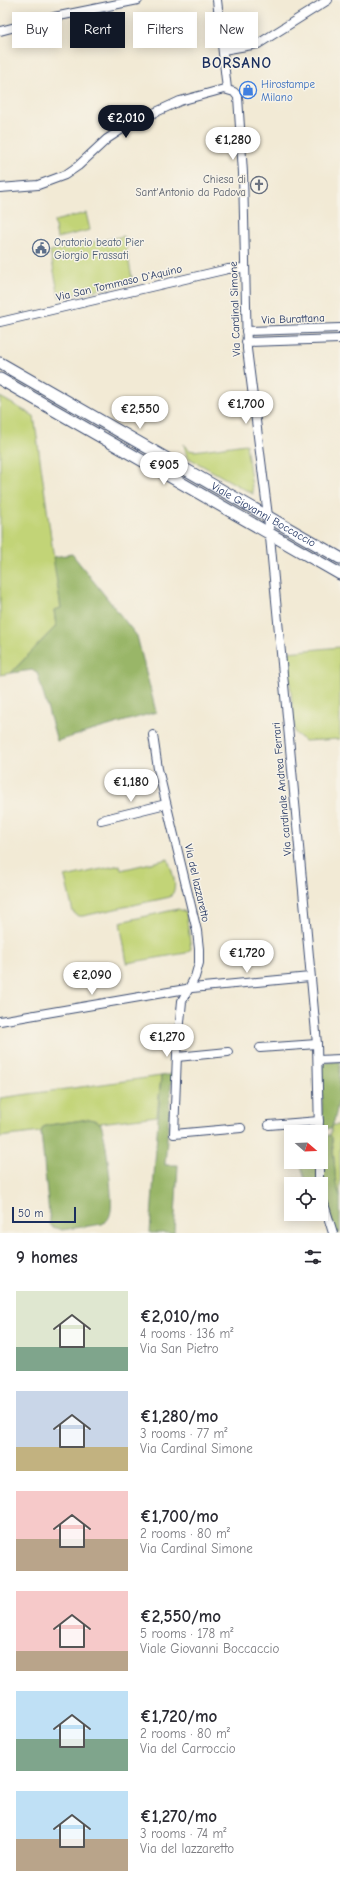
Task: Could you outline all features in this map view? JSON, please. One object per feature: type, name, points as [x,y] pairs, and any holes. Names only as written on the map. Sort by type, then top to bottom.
[{"type":"street","points":[[0,31],[54,17],[138,0]]},
{"type":"street","points":[[0,188],[38,185],[59,178],[75,169],[107,139],[135,121],[180,101],[227,89],[217,0]]},
{"type":"street","points":[[223,50],[258,44],[328,0]]},
{"type":"street","name":"Via Cardinal Simone","points":[[227,89],[236,94],[240,103],[243,174],[246,342],[269,533]]},
{"type":"street","name":"Via San Tommaso D'Aquino","points":[[0,322],[228,269],[244,268]]},
{"type":"street","name":"Via Burattana","points":[[246,331],[340,328]]},
{"type":"street","name":"Via Burattana","points":[[246,342],[340,339]]},
{"type":"street","name":"Viale Giovanni Boccaccio","points":[[0,364],[340,558]]},
{"type":"street","name":"Viale Giovanni Boccaccio","points":[[0,379],[340,574]]},
{"type":"street","name":"Via cardinale Andrea Ferrari","points":[[269,533],[317,1044],[319,1125]]},
{"type":"street","name":"Via del lazzaretto","points":[[153,735],[166,804],[199,945],[198,967],[182,1001],[177,1057],[174,1134],[242,1128]]},
{"type":"street","points":[[101,820],[166,804]]},
{"type":"street","points":[[0,1021],[188,989],[310,977]]},
{"type":"street","points":[[260,1048],[317,1044]]},
{"type":"street","points":[[177,1057],[228,1052]]},
{"type":"street","points":[[318,1060],[340,1059]]},
{"type":"street","points":[[269,1125],[319,1121]]},
{"type":"street","points":[[328,1217],[333,1233]]},
{"type":"green space","points":[[86,213],[90,230],[57,238],[54,221]]},
{"type":"green space","points":[[124,236],[133,283],[59,297],[50,251]]},
{"type":"green space","points":[[0,397],[34,416],[61,609],[54,610],[56,626],[11,673],[0,675]]},
{"type":"green space","points":[[184,444],[189,450],[194,451],[246,444],[253,494],[187,457]]},
{"type":"green space","points":[[72,554],[137,636],[156,712],[57,741],[37,672],[33,670],[11,673],[56,626],[54,610],[61,608],[53,557]]},
{"type":"green space","points":[[340,647],[340,739],[305,741],[295,733],[287,652]]},
{"type":"green space","points":[[168,859],[175,883],[173,893],[170,897],[83,916],[78,916],[73,912],[65,877],[120,865],[121,870]]},
{"type":"green space","points":[[178,909],[186,912],[191,949],[186,953],[127,963],[120,922]]},
{"type":"green space","points":[[340,1061],[340,1087],[338,1104],[331,1129],[328,1129],[328,1125],[322,1125],[323,1063]]},
{"type":"green space","points":[[172,1074],[165,1165],[178,1165],[174,1233],[150,1233],[161,1076]]},
{"type":"green space","points":[[161,1076],[157,1116],[100,1123],[89,1119],[49,1125],[43,1127],[41,1132],[0,1137],[0,1098]]},
{"type":"green space","points":[[89,1119],[100,1123],[105,1138],[110,1180],[111,1212],[107,1220],[102,1224],[62,1230],[52,1227],[50,1224],[41,1132],[43,1127],[49,1125]]},
{"type":"green space","points":[[333,1125],[340,1125],[340,1197],[336,1184],[332,1138],[330,1135]]},
{"type":"green space","points":[[330,1135],[332,1138],[336,1184],[340,1197],[340,1233],[336,1233],[328,1217],[328,1177],[304,1177],[302,1169],[328,1169],[328,1136]]},
{"type":"place","name":"Hirostampe Milano","points":[[248,90]]},
{"type":"place","name":"Chiesa di Sant'Antonio da Padova","points":[[259,185]]},
{"type":"place","name":"Oratorio beato Pier Giorgio Frassati","points":[[41,248]]},
{"type":"district","name":"BORSANO","points":[[237,63]]}]
